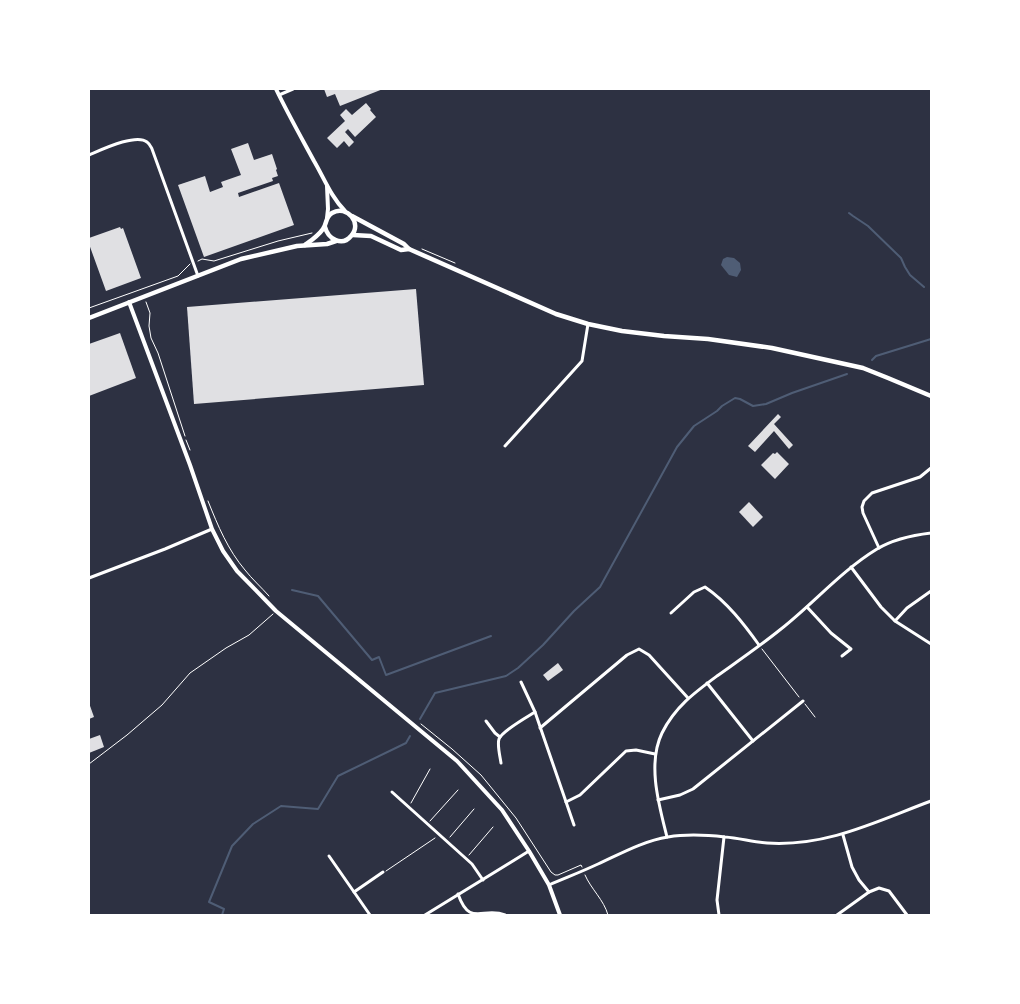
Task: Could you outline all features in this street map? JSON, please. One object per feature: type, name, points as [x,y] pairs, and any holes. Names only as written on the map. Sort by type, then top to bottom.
[{"type":"main road","points":[[304,245],[317,236],[325,227],[327,218],[335,211],[345,211],[410,249],[556,314],[588,324],[631,332],[708,339],[772,348],[863,368],[931,396]]},
{"type":"main road","points":[[89,318],[241,259],[304,245],[345,241],[353,234],[356,225],[352,216]]},
{"type":"main road","points":[[325,227],[328,236],[336,241]]},
{"type":"main road","points":[[353,234],[370,236],[401,250],[410,249]]},
{"type":"street","points":[[276,89],[326,186],[345,211]]},
{"type":"street","points":[[279,95],[293,89]]},
{"type":"street","points":[[89,155],[129,140],[138,139],[147,142],[152,149],[198,276]]},
{"type":"street","points":[[326,186],[327,218]]},
{"type":"street","points":[[129,302],[212,529],[223,551],[241,576],[276,612],[457,761],[502,810],[549,885],[560,915]]},
{"type":"street","points":[[505,446],[582,361],[588,324]]},
{"type":"street","points":[[879,548],[863,514],[862,507],[864,501],[872,493],[920,477],[931,468]]},
{"type":"street","points":[[89,578],[212,529]]},
{"type":"street","points":[[667,837],[658,800],[656,754],[662,733],[675,712],[688,698],[707,683],[780,630],[851,567],[879,548],[903,539],[931,533]]},
{"type":"street","points":[[851,567],[895,621],[931,644]]},
{"type":"street","points":[[671,613],[694,592],[705,588],[715,594],[746,626],[759,645]]},
{"type":"street","points":[[895,621],[907,608],[931,591]]},
{"type":"street","points":[[807,606],[831,633],[851,649],[842,656]]},
{"type":"street","points":[[540,728],[627,655],[639,649],[649,655],[688,698]]},
{"type":"street","points":[[521,682],[535,712],[574,825]]},
{"type":"street","points":[[707,683],[753,741]]},
{"type":"street","points":[[658,800],[680,795],[693,789],[802,701]]},
{"type":"street","points":[[501,763],[498,741],[500,737],[510,728],[535,712]]},
{"type":"street","points":[[486,721],[500,737]]},
{"type":"street","points":[[566,802],[580,795],[626,751],[636,750],[656,754]]},
{"type":"street","points":[[392,792],[466,858],[483,880]]},
{"type":"street","points":[[549,885],[638,846],[667,837],[724,836],[767,843],[819,840],[843,835],[931,801]]},
{"type":"street","points":[[843,835],[852,867],[859,880],[869,892]]},
{"type":"street","points":[[718,915],[717,900],[724,836]]},
{"type":"street","points":[[425,915],[529,851]]},
{"type":"street","points":[[329,856],[370,915]]},
{"type":"street","points":[[354,892],[383,872]]},
{"type":"street","points":[[836,915],[869,892],[879,888],[889,891],[907,915]]},
{"type":"street","points":[[458,894],[462,905],[468,912],[477,915],[495,912],[505,915]]},
{"type":"path","points":[[89,308],[178,276],[188,265],[194,262],[202,260],[214,261],[314,231]]},
{"type":"path","points":[[424,249],[458,265]]},
{"type":"path","points":[[146,303],[150,313],[149,326],[151,338],[158,353],[174,406],[191,452]]},
{"type":"path","points":[[207,498],[218,528],[230,548],[244,569],[270,598]]},
{"type":"path","points":[[89,764],[162,705],[190,673],[226,648],[249,635],[276,612]]},
{"type":"path","points":[[759,645],[815,717]]},
{"type":"path","points":[[422,725],[481,775],[517,819],[551,872],[558,875],[581,865]]},
{"type":"path","points":[[409,807],[430,769]]},
{"type":"path","points":[[427,824],[458,790]]},
{"type":"path","points":[[446,841],[474,809]]},
{"type":"path","points":[[466,858],[493,827]]},
{"type":"path","points":[[383,872],[440,835]]},
{"type":"path","points":[[585,874],[607,910],[608,915]]},
{"type":"water","points":[[727,257],[734,258],[740,263],[741,270],[737,277],[729,275],[721,265],[723,259]]},
{"type":"building","points":[[324,89],[383,89],[340,106],[335,94],[327,97]]},
{"type":"building","points":[[366,103],[376,117],[355,137],[348,129],[345,132],[354,142],[349,147],[344,141],[337,148],[327,138],[345,121],[340,115],[346,109],[352,115]]},
{"type":"building","points":[[248,143],[254,160],[272,154],[278,176],[272,178],[273,181],[238,193],[239,197],[279,183],[294,225],[204,257],[178,185],[205,176],[210,192],[223,187],[221,182],[241,175],[231,149]]},
{"type":"building","points":[[120,227],[121,229],[123,228],[141,278],[106,291],[89,244],[89,238]]},
{"type":"building","points":[[416,289],[424,385],[194,404],[187,307]]},
{"type":"building","points":[[120,333],[136,378],[89,396],[89,344]]},
{"type":"building","points":[[778,414],[781,417],[774,424],[793,445],[789,449],[774,431],[755,452],[748,446]]},
{"type":"building","points":[[777,452],[789,464],[775,479],[761,465],[773,453]]},
{"type":"building","points":[[749,502],[763,517],[753,527],[739,512]]},
{"type":"building","points":[[558,663],[563,670],[548,681],[543,675]]},
{"type":"building","points":[[89,703],[94,717],[89,719]]},
{"type":"building","points":[[100,735],[104,747],[89,753],[89,739]]},
{"type":"waterway","points":[[849,213],[868,226],[901,258],[910,275],[924,287]]},
{"type":"waterway","points":[[872,360],[876,356],[931,339]]},
{"type":"waterway","points":[[420,719],[435,693],[506,676],[518,668],[600,587],[677,447],[694,426],[735,398],[753,406],[766,404],[847,374]]},
{"type":"waterway","points":[[292,590],[318,596],[372,660],[379,657],[386,675],[491,636]]},
{"type":"waterway","points":[[222,915],[224,909],[209,902],[232,846],[253,824],[281,806],[318,809],[338,776],[406,743],[410,736]]}]
